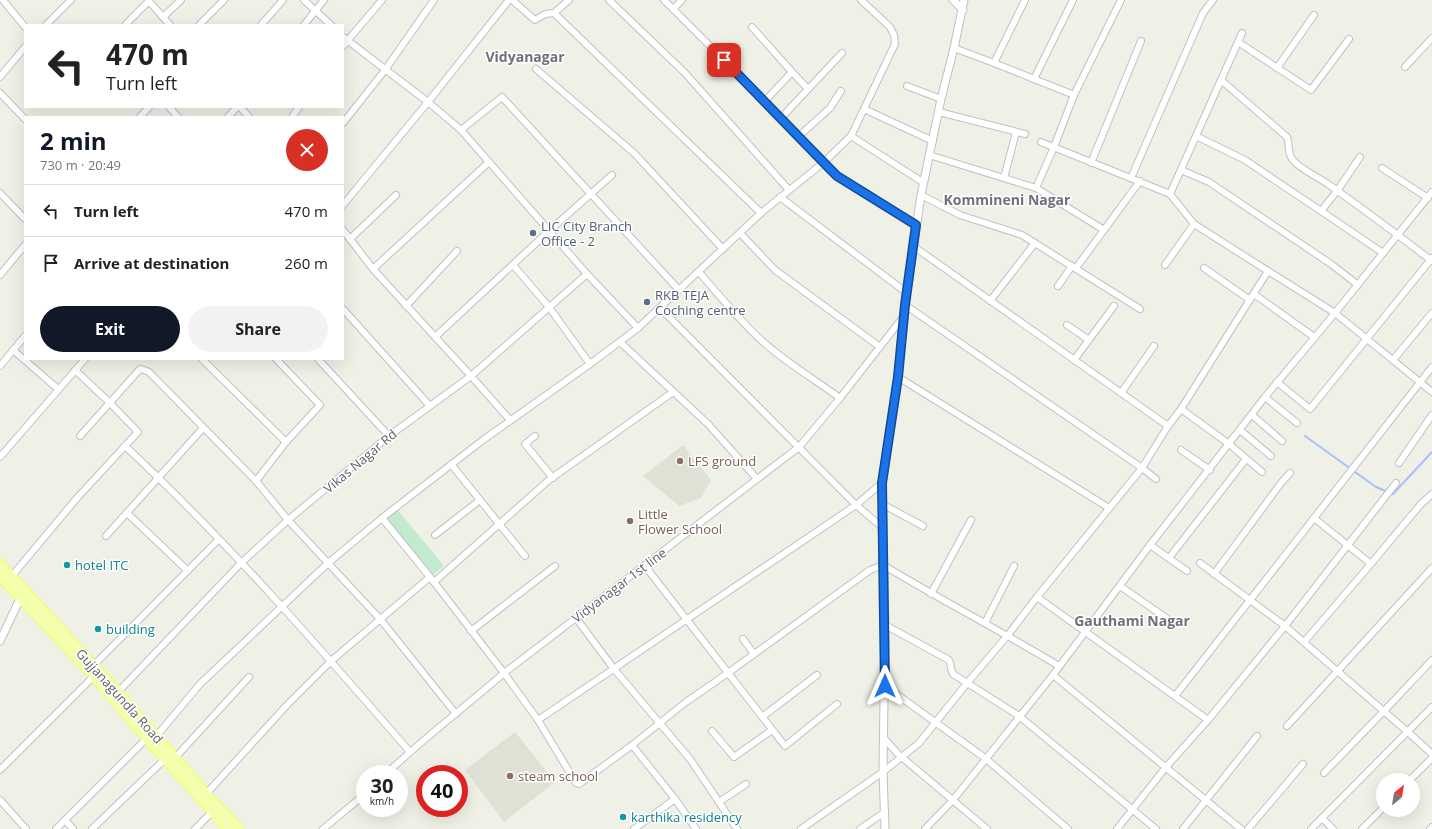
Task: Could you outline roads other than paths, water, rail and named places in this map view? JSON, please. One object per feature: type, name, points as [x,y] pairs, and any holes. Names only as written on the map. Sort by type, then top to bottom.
[{"type":"main road","name":"Gujjanagundla Road","points":[[0,564],[12,577],[24,596],[94,676],[151,739],[175,758],[239,829]]},
{"type":"main road","name":"Gujjanagundla Road","points":[[0,576],[24,596],[94,665],[118,692],[165,759],[228,829]]},
{"type":"street","points":[[3,0],[24,25]]},
{"type":"street","points":[[47,24],[71,0]]},
{"type":"street","points":[[163,17],[181,0]]},
{"type":"street","points":[[200,24],[224,0]]},
{"type":"street","points":[[262,24],[283,0]]},
{"type":"street","points":[[304,0],[329,24]]},
{"type":"street","points":[[305,24],[324,0]]},
{"type":"street","points":[[382,0],[345,39],[428,102],[461,130],[587,274],[638,328]]},
{"type":"street","points":[[344,123],[385,70],[434,0]]},
{"type":"street","points":[[344,204],[511,0],[535,20],[545,14],[554,13],[569,0]]},
{"type":"street","points":[[609,0],[685,73],[789,190]]},
{"type":"street","points":[[664,0],[765,101],[837,176],[916,225]]},
{"type":"street","points":[[673,9],[682,0]]},
{"type":"street","points":[[56,829],[151,739],[200,684],[327,564],[382,518],[451,464],[638,328],[761,213],[823,163],[851,136],[895,44],[894,35],[890,27],[861,0]]},
{"type":"street","points":[[953,0],[963,10]]},
{"type":"street","points":[[885,829],[883,737],[885,625],[882,483],[898,377],[906,293],[921,195],[964,0]]},
{"type":"street","points":[[994,63],[1025,0]]},
{"type":"street","points":[[1034,79],[1073,0]]},
{"type":"street","points":[[1036,188],[1074,95],[1121,0]]},
{"type":"street","points":[[1131,178],[1203,13],[1213,0]]},
{"type":"street","points":[[126,24],[148,1],[169,24]]},
{"type":"street","points":[[554,13],[761,213]]},
{"type":"street","points":[[1277,68],[1314,15]]},
{"type":"street","points":[[752,27],[808,89]]},
{"type":"street","points":[[1170,194],[1242,33]]},
{"type":"street","points":[[1405,67],[1432,38]]},
{"type":"street","points":[[1238,42],[1311,90],[1349,39]]},
{"type":"street","points":[[1091,163],[1141,41]]},
{"type":"street","points":[[0,76],[24,48]]},
{"type":"street","points":[[954,48],[1074,95]]},
{"type":"street","points":[[781,118],[842,53]]},
{"type":"street","points":[[536,69],[634,153],[723,249]]},
{"type":"street","points":[[765,101],[792,72]]},
{"type":"street","points":[[1221,80],[1286,137],[1289,142],[1290,157],[1294,162],[1398,234],[1432,260],[1310,409],[1277,382]]},
{"type":"street","points":[[907,86],[941,99]]},
{"type":"street","points":[[798,137],[830,108],[841,91]]},
{"type":"street","points":[[0,92],[24,118]]},
{"type":"street","points":[[461,130],[502,97],[679,290]]},
{"type":"street","points":[[141,116],[148,108]]},
{"type":"street","points":[[170,108],[177,116]]},
{"type":"street","points":[[229,116],[237,108]]},
{"type":"street","points":[[239,108],[247,116]]},
{"type":"street","points":[[864,109],[932,141]]},
{"type":"street","points":[[939,112],[1025,134]]},
{"type":"street","points":[[1004,178],[1016,132]]},
{"type":"street","points":[[851,136],[924,183]]},
{"type":"street","points":[[1196,136],[1245,160],[1383,253]]},
{"type":"street","points":[[1041,142],[1170,194],[1194,224],[1335,313],[1432,392]]},
{"type":"street","points":[[929,155],[1036,188],[1104,230]]},
{"type":"street","points":[[1321,212],[1360,157]]},
{"type":"street","points":[[373,269],[489,162]]},
{"type":"street","points":[[1382,168],[1428,198]]},
{"type":"street","points":[[1181,170],[1209,182],[1331,264],[1358,285]]},
{"type":"street","points":[[435,337],[549,231],[612,175]]},
{"type":"street","points":[[1058,286],[1104,230],[1140,181]]},
{"type":"street","points":[[925,829],[953,800],[985,758],[1053,675],[1150,545],[1210,470],[1265,397],[1358,285],[1432,192]]},
{"type":"street","points":[[0,194],[24,218]]},
{"type":"street","points":[[350,239],[396,195]]},
{"type":"street","points":[[921,195],[960,215],[1022,235],[1140,309]]},
{"type":"street","points":[[780,197],[906,293]]},
{"type":"street","points":[[1165,265],[1194,224]]},
{"type":"street","points":[[344,231],[373,269],[510,420]]},
{"type":"street","points":[[740,234],[775,270],[880,347]]},
{"type":"street","points":[[990,301],[1035,242]]},
{"type":"street","points":[[913,246],[1168,426]]},
{"type":"street","points":[[0,273],[24,247]]},
{"type":"street","points":[[406,306],[457,250]]},
{"type":"street","points":[[513,265],[549,307],[590,364]]},
{"type":"street","points":[[1204,268],[1250,300]]},
{"type":"street","points":[[801,829],[883,772],[919,743],[936,723],[1142,468],[1268,271]]},
{"type":"street","points":[[699,272],[741,321],[762,341],[840,398]]},
{"type":"street","name":"Vikas Nagar Rd","points":[[118,692],[241,563],[288,520],[389,436],[471,376],[587,274]]},
{"type":"street","points":[[1254,294],[1314,337]]},
{"type":"street","points":[[905,305],[1156,479]]},
{"type":"street","points":[[1074,360],[1114,306]]},
{"type":"street","points":[[660,308],[856,505],[882,527]]},
{"type":"street","points":[[344,310],[430,406]]},
{"type":"street","points":[[1393,360],[1432,313]]},
{"type":"street","name":"Vidyanagar 1st line","points":[[396,765],[504,673],[799,448],[904,316]]},
{"type":"street","points":[[1067,325],[1089,340]]},
{"type":"street","points":[[0,366],[24,337]]},
{"type":"street","points":[[620,342],[708,424],[757,479]]},
{"type":"street","points":[[1121,393],[1154,346]]},
{"type":"street","points":[[13,350],[24,360]]},
{"type":"street","points":[[25,360],[58,389]]},
{"type":"street","points":[[0,457],[84,360]]},
{"type":"street","points":[[203,360],[286,442]]},
{"type":"street","points":[[256,481],[286,442],[320,404],[277,360]]},
{"type":"street","points":[[319,360],[389,436]]},
{"type":"street","points":[[1175,696],[1432,367]]},
{"type":"street","points":[[80,436],[140,369],[149,372],[256,481],[327,564],[381,620],[456,714]]},
{"type":"street","points":[[12,577],[77,498],[138,432],[75,370]]},
{"type":"street","points":[[898,377],[1109,508]]},
{"type":"street","points":[[206,794],[287,705],[331,661],[432,580],[553,478],[673,392]]},
{"type":"street","points":[[1265,397],[1297,423]]},
{"type":"street","points":[[1181,409],[1229,444],[1262,472]]},
{"type":"street","points":[[1252,415],[1282,441]]},
{"type":"street","points":[[1399,463],[1432,415]]},
{"type":"street","points":[[106,536],[203,428]]},
{"type":"street","points":[[1240,430],[1271,456]]},
{"type":"street","points":[[535,436],[526,444],[553,478]]},
{"type":"street","points":[[125,446],[159,478],[241,563],[331,661],[410,752]]},
{"type":"street","points":[[1182,450],[1210,470]]},
{"type":"street","points":[[1169,558],[1246,459]]},
{"type":"street","points":[[451,464],[525,556]]},
{"type":"street","points":[[1214,574],[1290,473]]},
{"type":"street","points":[[538,720],[856,505],[882,483]]},
{"type":"street","points":[[1117,829],[1285,626],[1396,483]]},
{"type":"street","points":[[1304,642],[1421,504],[1432,494]]},
{"type":"street","points":[[435,535],[480,500]]},
{"type":"street","points":[[882,504],[923,526]]},
{"type":"street","points":[[127,513],[188,571]]},
{"type":"street","points":[[382,518],[504,673],[538,720],[576,783],[579,784],[632,745],[686,702],[728,674],[870,570],[883,565]]},
{"type":"street","points":[[1314,518],[1371,564]]},
{"type":"street","points":[[931,594],[971,520]]},
{"type":"street","points":[[94,665],[218,540]]},
{"type":"street","points":[[1150,545],[1187,571]]},
{"type":"street","points":[[1200,563],[1285,626],[1338,670],[1432,754]]},
{"type":"street","points":[[883,565],[931,594],[1008,635],[1059,666]]},
{"type":"street","points":[[471,631],[555,566]]},
{"type":"street","points":[[645,566],[785,746],[837,704]]},
{"type":"street","points":[[985,623],[1014,566]]},
{"type":"street","points":[[1288,726],[1432,568]]},
{"type":"street","points":[[1120,586],[1172,622]]},
{"type":"street","points":[[0,641],[24,596]]},
{"type":"street","points":[[1037,597],[1208,720]]},
{"type":"street","points":[[576,618],[614,668],[690,759],[737,829]]},
{"type":"street","points":[[885,625],[950,660],[953,674],[1020,716],[1156,829]]},
{"type":"street","points":[[743,639],[754,654]]},
{"type":"street","points":[[1324,773],[1384,712],[1432,660]]},
{"type":"street","points":[[762,717],[817,674]]},
{"type":"street","points":[[1053,675],[1241,829]]},
{"type":"street","points":[[0,770],[94,676]]},
{"type":"street","points":[[175,758],[249,677]]},
{"type":"street","points":[[885,686],[985,758],[1068,829]]},
{"type":"street","points":[[1311,829],[1432,707]]},
{"type":"street","points":[[712,731],[734,757],[772,730]]},
{"type":"street","points":[[1183,829],[1257,736]]},
{"type":"street","points":[[883,737],[892,749],[986,829]]},
{"type":"street","points":[[632,745],[675,799],[696,829]]},
{"type":"street","points":[[1417,773],[1432,758]]},
{"type":"street","points":[[92,829],[165,759]]},
{"type":"street","points":[[1248,829],[1303,764]]},
{"type":"street","points":[[719,802],[746,784]]},
{"type":"street","points":[[634,829],[675,799]]},
{"type":"street","points":[[0,800],[26,829]]},
{"type":"street","points":[[323,829],[356,802]]},
{"type":"street","points":[[195,829],[212,812]]},
{"type":"street","points":[[860,829],[885,812]]},
{"type":"street","points":[[1362,829],[1376,815]]},
{"type":"street","points":[[1322,818],[1333,829]]},
{"type":"street","points":[[65,820],[73,829]]},
{"type":"waterway","points":[[1305,436],[1376,487],[1393,494],[1432,452]]},
{"type":"place","name":"LIC City Branch Office - 2","points":[[533,233]]},
{"type":"place","name":"RKB TEJA Coching centre","points":[[647,302]]},
{"type":"place","name":"LFS ground","points":[[680,461]]},
{"type":"place","name":"Little Flower School","points":[[630,521]]},
{"type":"place","name":"hotel ITC","points":[[67,565]]},
{"type":"place","name":"building","points":[[98,629]]},
{"type":"place","name":"steam school","points":[[510,776]]},
{"type":"place","name":"karthika residency","points":[[623,817]]},
{"type":"district","name":"Vidyanagar","points":[[525,56]]},
{"type":"district","name":"Kommineni Nagar","points":[[1007,199]]},
{"type":"district","name":"Gauthami Nagar","points":[[1132,620]]}]
